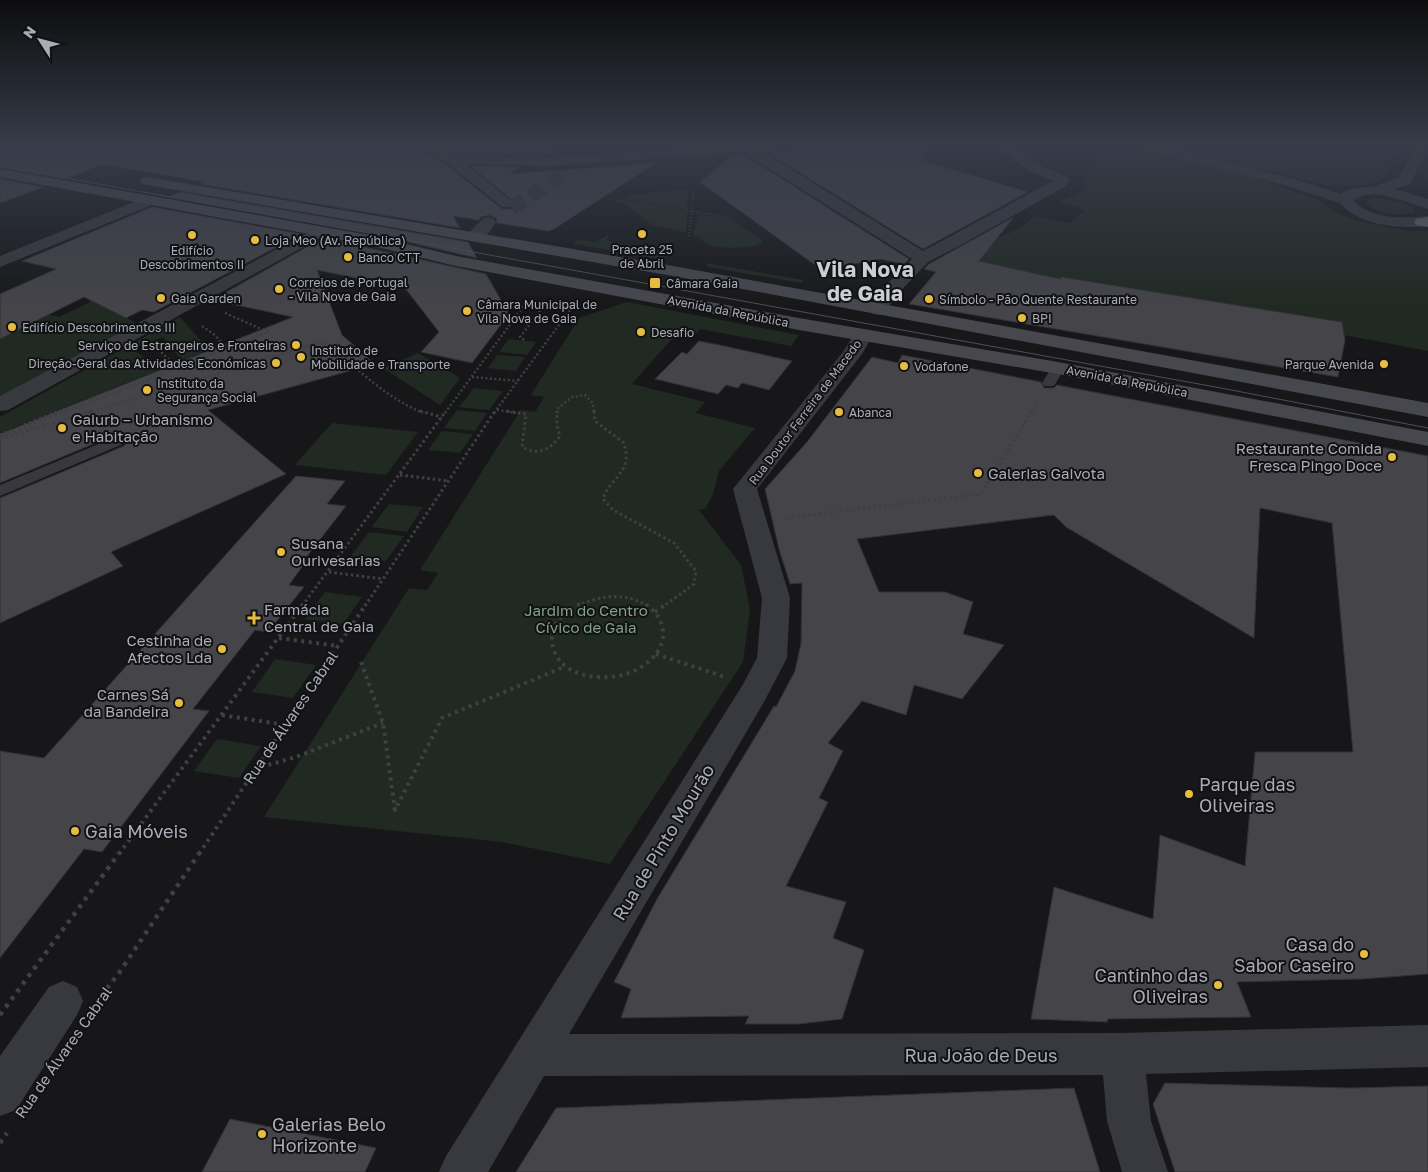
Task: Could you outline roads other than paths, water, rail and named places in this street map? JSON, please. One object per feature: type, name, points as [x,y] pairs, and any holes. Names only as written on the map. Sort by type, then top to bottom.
[{"type":"main road","name":"Avenida da República","points":[[149,200],[369,240],[456,260],[863,334],[1053,376],[1428,439]]},
{"type":"main road","name":"Avenida da República","points":[[259,200],[474,236],[1428,410]]},
{"type":"main road","points":[[456,260],[459,250],[474,236]]},
{"type":"main road","points":[[863,334],[878,309]]},
{"type":"street","points":[[0,262],[149,200]]},
{"type":"street","points":[[501,200],[507,204]]},
{"type":"street","points":[[829,200],[922,258]]},
{"type":"street","points":[[878,309],[886,295],[922,258],[1031,200]]},
{"type":"street","points":[[1344,200],[1354,210],[1379,218],[1394,221],[1426,222]]},
{"type":"street","points":[[474,236],[484,229],[488,222]]},
{"type":"street","points":[[0,406],[319,232]]},
{"type":"street","name":"Rua Doutor Ferreira de Macedo","points":[[745,489],[852,354],[863,334]]},
{"type":"street","name":"Rua de Pinto Mourão","points":[[462,1172],[753,694],[772,658],[776,598],[745,489]]},
{"type":"street","name":"Rua de Álvares Cabral","points":[[6,1110],[79,1003]]},
{"type":"street","name":"Rua João de Deus","points":[[533,1055],[1122,1054],[1183,1050],[1428,1046]]},
{"type":"street","points":[[1122,1054],[1129,1121],[1145,1172]]},
{"type":"lane","points":[[0,491],[118,441]]},
{"type":"tunnel","points":[[511,208],[524,200]]},
{"type":"tram line","points":[[185,200],[1221,388],[1428,428]]},
{"type":"place","name":"Praceta 25 de Abril","points":[[642,234]]},
{"type":"place","name":"Edifício Descobrimentos II","points":[[192,235]]},
{"type":"place","name":"Loja Meo (Av. República)","points":[[255,240]]},
{"type":"place","name":"Banco CTT","points":[[348,257]]},
{"type":"place","name":"Câmara Gaia","points":[[655,283]]},
{"type":"place","name":"Correios de Portugal - Vila Nova de Gaia","points":[[279,289]]},
{"type":"place","name":"Gaia Garden","points":[[161,298]]},
{"type":"place","name":"Símbolo - Pão Quente Restaurante","points":[[929,299]]},
{"type":"place","name":"Câmara Municipal de Vila Nova de Gaia","points":[[467,311]]},
{"type":"place","name":"BPI","points":[[1022,318]]},
{"type":"place","name":"Edifício Descobrimentos III","points":[[12,327]]},
{"type":"place","name":"Desafio","points":[[641,332]]},
{"type":"place","name":"Serviço de Estrangeiros e Fronteiras","points":[[296,345]]},
{"type":"place","name":"Instituto de Mobilidade e Transporte","points":[[301,357]]},
{"type":"place","name":"Direção-Geral das Atividades Económicas","points":[[276,363]]},
{"type":"place","name":"Parque Avenida","points":[[1384,364]]},
{"type":"place","name":"Vodafone","points":[[904,366]]},
{"type":"place","name":"Instituto da Segurança Social","points":[[147,390]]},
{"type":"place","name":"Abanca","points":[[839,412]]},
{"type":"place","name":"Gaiurb – Urbanismo e Habitação","points":[[62,428]]},
{"type":"place","name":"Restaurante Comida Fresca Pingo Doce","points":[[1392,457]]},
{"type":"place","name":"Galerias Gaivota","points":[[978,473]]},
{"type":"place","name":"Susana Ourivesarias","points":[[281,552]]},
{"type":"place","name":"Farmácia Central de Gaia","points":[[254,618]]},
{"type":"place","name":"Cestinha de Afectos Lda","points":[[222,649]]},
{"type":"place","name":"Carnes Sá da Bandeira","points":[[179,703]]},
{"type":"place","name":"Parque das Oliveiras","points":[[1189,794]]},
{"type":"place","name":"Gaia Móveis","points":[[75,831]]},
{"type":"place","name":"Casa do Sabor Caseiro","points":[[1364,954]]},
{"type":"place","name":"Cantinho das Oliveiras","points":[[1218,985]]},
{"type":"place","name":"Galerias Belo Horizonte","points":[[262,1134]]},
{"type":"district","name":"Vila Nova de Gaia","points":[[865,281]]},
{"type":"park label","name":"Jardim do Centro Cívico de Gaia","points":[[586,618]]}]
